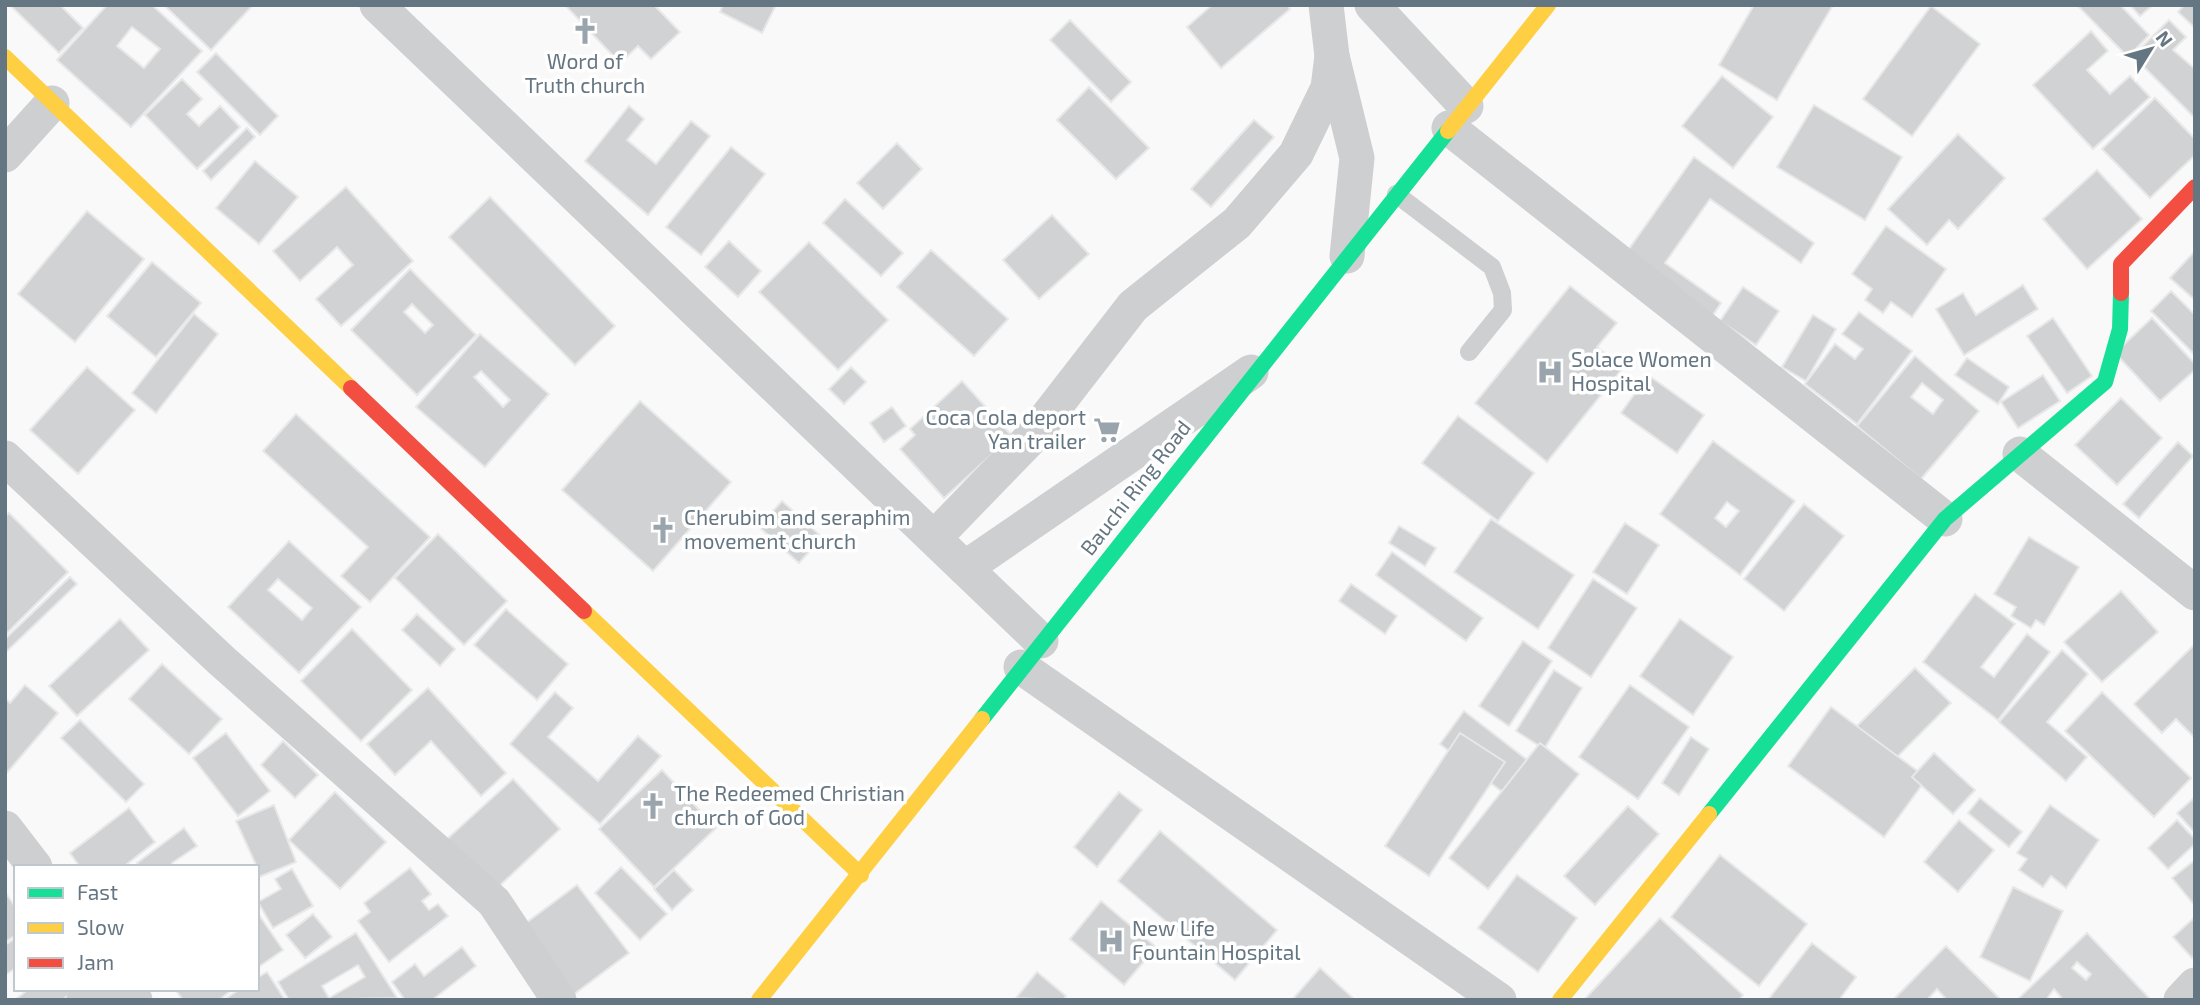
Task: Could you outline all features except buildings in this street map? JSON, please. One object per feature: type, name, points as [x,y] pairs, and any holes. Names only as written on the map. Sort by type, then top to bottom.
[{"type":"street","points":[[1326,5],[1332,56],[1357,158],[1347,256]]},
{"type":"street","points":[[1372,5],[1457,117],[1945,519]]},
{"type":"street","name":"Bauchi Ring Road","points":[[759,1000],[861,875],[1031,654],[1395,194],[1548,5]]},
{"type":"street","points":[[378,6],[965,568],[1031,654],[1499,1000]]},
{"type":"street","points":[[934,538],[1030,439],[1133,306],[1237,223],[1296,154],[1328,88],[1332,56]]},
{"type":"street","points":[[5,57],[861,875]]},
{"type":"street","points":[[5,155],[52,103]]},
{"type":"street","points":[[1560,1000],[1945,519],[2105,382],[2120,328],[2121,264],[2195,187]]},
{"type":"street","points":[[965,568],[1259,366]]},
{"type":"street","points":[[2020,454],[2195,593]]},
{"type":"street","points":[[5,457],[222,661],[494,902],[559,1000]]},
{"type":"street","points":[[5,828],[33,865]]},
{"type":"street","points":[[2181,1000],[2195,985]]},
{"type":"lane","points":[[1395,194],[1492,267],[1502,293],[1503,310],[1469,352]]},
{"type":"traffic: fast","points":[[982,719],[1448,131]]},
{"type":"traffic: fast","points":[[1709,814],[1945,519],[2105,382],[2120,329],[2121,293]]},
{"type":"traffic: slow","points":[[1448,131],[1548,5]]},
{"type":"traffic: slow","points":[[5,57],[351,388]]},
{"type":"traffic: slow","points":[[584,611],[861,875]]},
{"type":"traffic: slow","points":[[759,1000],[982,719]]},
{"type":"traffic: slow","points":[[1560,1000],[1709,814]]},
{"type":"traffic: jam","points":[[2121,293],[2121,264],[2195,187]]},
{"type":"traffic: jam","points":[[351,388],[584,611]]},
{"type":"place","name":"Word of Truth church","points":[[585,31]]},
{"type":"place","name":"Solace Women Hospital","points":[[1550,372]]},
{"type":"place","name":"Coca Cola deport Yan trailer","points":[[1107,430]]},
{"type":"place","name":"Cherubim and seraphim movement church","points":[[663,530]]},
{"type":"place","name":"The Redeemed Christian church of God","points":[[653,806]]},
{"type":"place","name":"New Life Fountain Hospital","points":[[1111,941]]}]
